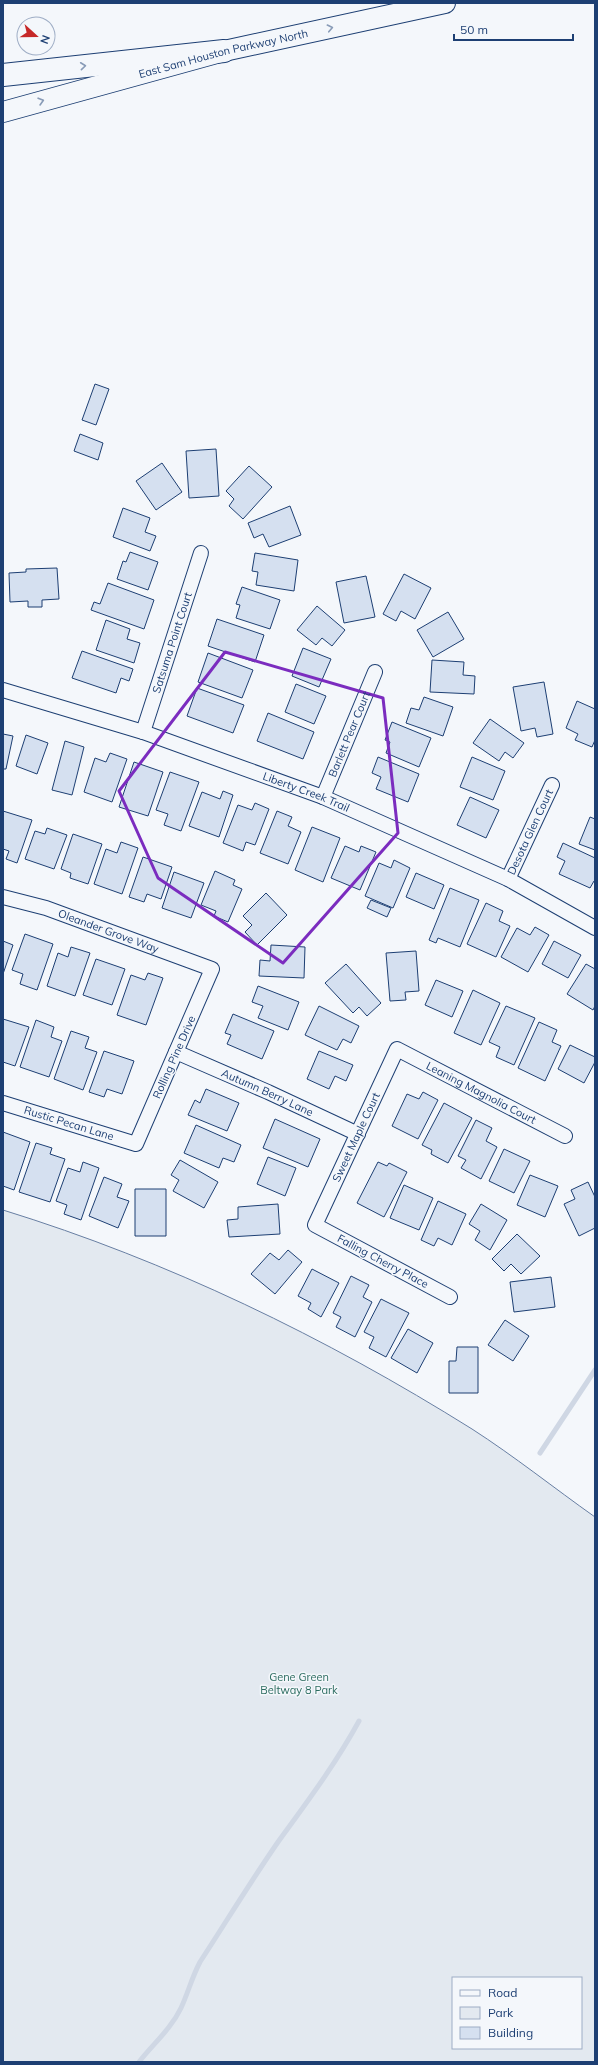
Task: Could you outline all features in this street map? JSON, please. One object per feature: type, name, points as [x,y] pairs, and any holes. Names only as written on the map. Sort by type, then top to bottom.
[{"type":"highway","points":[[3,76],[224,50]]},
{"type":"main road","name":"East Sam Houston Parkway North","points":[[3,112],[224,50],[445,3]]},
{"type":"street","name":"Satsuma Point Court","points":[[143,732],[201,553]]},
{"type":"street","name":"Barlett Pear Court","points":[[323,797],[375,672]]},
{"type":"street","name":"Liberty Creek Trail","points":[[3,690],[143,732],[323,797],[508,879],[595,928]]},
{"type":"street","name":"Desota Glen Court","points":[[508,879],[552,785]]},
{"type":"street","name":"Oleander Grove Way","points":[[3,897],[46,908],[212,969]]},
{"type":"street","name":"Rolling Pine Drive","points":[[136,1144],[212,969]]},
{"type":"street","name":"Sweet Maple Court","points":[[315,1225],[397,1049]]},
{"type":"street","name":"Leaning Magnolia Court","points":[[397,1049],[565,1136]]},
{"type":"street","name":"Autumn Berry Lane","points":[[176,1052],[268,1092],[358,1134]]},
{"type":"street","name":"Rustic Pecan Lane","points":[[3,1102],[136,1144]]},
{"type":"street","name":"Falling Cherry Place","points":[[315,1225],[450,1297]]},
{"type":"highlighted area","points":[[225,652],[383,698],[398,833],[283,963],[158,878],[119,791]]},
{"type":"green space","name":"Gene Green Beltway 8 Park","points":[[3,1210],[64,1230],[185,1277],[303,1333],[416,1395],[488,1439],[595,1517],[595,2062],[3,2062]]},
{"type":"building","points":[[95,384],[109,389],[96,425],[82,420]]},
{"type":"building","points":[[80,434],[103,443],[98,460],[74,451]]},
{"type":"building","points":[[216,449],[219,496],[189,498],[186,451]]},
{"type":"building","points":[[162,463],[182,492],[156,510],[136,481]]},
{"type":"building","points":[[249,466],[272,487],[243,519],[229,506],[234,499],[226,491]]},
{"type":"building","points":[[290,506],[301,535],[269,547],[263,534],[254,538],[248,523]]},
{"type":"building","points":[[123,508],[150,518],[145,532],[156,536],[150,551],[113,537]]},
{"type":"building","points":[[130,552],[158,562],[148,590],[117,579],[123,561],[126,562]]},
{"type":"building","points":[[255,553],[298,560],[294,591],[256,585],[258,572],[252,571]]},
{"type":"building","points":[[57,568],[59,599],[42,600],[42,607],[28,607],[28,601],[10,602],[9,573],[26,572],[26,569]]},
{"type":"building","points":[[404,574],[431,588],[415,619],[401,611],[396,621],[383,614]]},
{"type":"building","points":[[366,576],[375,617],[344,623],[336,582]]},
{"type":"building","points":[[108,583],[154,600],[144,629],[91,610],[94,602],[100,604]]},
{"type":"building","points":[[242,587],[280,600],[270,629],[236,618],[240,605],[236,604]]},
{"type":"building","points":[[317,606],[345,630],[332,646],[322,638],[316,645],[297,630]]},
{"type":"building","points":[[448,612],[464,639],[433,657],[417,630]]},
{"type":"building","points":[[217,619],[264,635],[255,662],[208,646]]},
{"type":"building","points":[[106,620],[130,629],[127,639],[140,643],[134,663],[96,650]]},
{"type":"building","points":[[303,648],[331,659],[319,687],[292,676]]},
{"type":"building","points":[[82,651],[133,669],[129,681],[121,678],[116,693],[72,678]]},
{"type":"building","points":[[208,653],[253,670],[242,698],[198,682]]},
{"type":"building","points":[[432,660],[464,662],[463,675],[475,676],[474,694],[430,692]]},
{"type":"building","points":[[544,682],[553,734],[537,737],[535,728],[521,731],[513,687]]},
{"type":"building","points":[[296,684],[326,696],[314,724],[285,712]]},
{"type":"building","points":[[197,688],[244,705],[233,733],[187,716]]},
{"type":"building","points":[[424,697],[453,707],[443,736],[406,723],[411,708],[419,710]]},
{"type":"building","points":[[577,701],[595,709],[595,740],[592,747],[575,740],[578,734],[566,728]]},
{"type":"building","points":[[268,713],[314,732],[303,759],[257,741]]},
{"type":"building","points":[[490,719],[524,743],[513,758],[505,752],[499,761],[473,743]]},
{"type":"building","points":[[392,722],[431,738],[419,767],[386,753],[390,742],[385,740]]},
{"type":"building","points":[[3,734],[13,736],[6,769],[3,769]]},
{"type":"building","points":[[26,735],[48,743],[37,774],[16,766]]},
{"type":"building","points":[[65,741],[84,747],[72,795],[52,790]]},
{"type":"building","points":[[110,753],[127,759],[112,802],[84,792],[95,758],[106,762]]},
{"type":"building","points":[[378,757],[419,774],[408,802],[376,789],[381,777],[372,773]]},
{"type":"building","points":[[472,757],[505,771],[493,800],[460,787]]},
{"type":"building","points":[[134,762],[163,772],[148,816],[119,807]]},
{"type":"building","points":[[170,772],[199,782],[181,831],[164,825],[168,814],[156,810]]},
{"type":"building","points":[[223,791],[233,795],[219,837],[189,826],[202,792],[220,799]]},
{"type":"building","points":[[470,797],[499,810],[486,838],[457,825]]},
{"type":"building","points":[[255,803],[269,809],[255,845],[246,842],[243,851],[223,843],[238,805],[252,810]]},
{"type":"building","points":[[3,811],[32,820],[17,863],[6,859],[9,851],[3,849]]},
{"type":"building","points":[[277,811],[292,817],[288,826],[301,832],[288,864],[260,853]]},
{"type":"building","points":[[590,817],[595,819],[595,850],[579,844]]},
{"type":"building","points":[[312,827],[340,838],[323,882],[295,870]]},
{"type":"building","points":[[47,828],[67,835],[54,869],[25,859],[35,831],[45,834]]},
{"type":"building","points":[[73,834],[102,844],[88,884],[70,878],[71,873],[61,869]]},
{"type":"building","points":[[121,842],[138,848],[122,894],[94,884],[106,849],[117,853]]},
{"type":"building","points":[[563,843],[595,858],[595,882],[594,881],[590,888],[559,874],[565,861],[557,857]]},
{"type":"building","points":[[345,846],[359,852],[361,846],[376,852],[360,890],[331,878]]},
{"type":"building","points":[[143,857],[172,867],[161,899],[147,894],[144,902],[129,897]]},
{"type":"building","points":[[394,860],[410,868],[393,908],[365,896],[379,863],[391,868]]},
{"type":"building","points":[[215,871],[235,880],[233,885],[242,889],[228,922],[214,916],[216,911],[201,905]]},
{"type":"building","points":[[174,872],[204,883],[191,918],[162,908]]},
{"type":"building","points":[[416,873],[444,885],[434,909],[406,897]]},
{"type":"building","points":[[450,888],[479,900],[460,947],[438,938],[436,943],[429,940]]},
{"type":"building","points":[[266,893],[287,915],[257,945],[245,932],[252,925],[243,916]]},
{"type":"building","points":[[371,900],[391,908],[387,917],[367,908]]},
{"type":"building","points":[[486,903],[503,911],[499,921],[510,926],[496,957],[467,944]]},
{"type":"building","points":[[535,927],[549,935],[528,972],[501,957],[517,928],[530,935]]},
{"type":"building","points":[[25,934],[53,944],[37,990],[20,984],[23,974],[12,970]]},
{"type":"building","points":[[3,941],[13,945],[3,974]]},
{"type":"building","points":[[554,941],[581,955],[568,978],[542,964]]},
{"type":"building","points":[[271,945],[305,947],[304,978],[259,976],[260,960],[270,961]]},
{"type":"building","points":[[71,947],[90,953],[75,996],[47,986],[58,953],[68,957]]},
{"type":"building","points":[[416,951],[419,991],[405,992],[406,1000],[390,1001],[386,953]]},
{"type":"building","points":[[96,959],[125,969],[112,1005],[83,995]]},
{"type":"building","points":[[346,964],[381,1003],[367,1016],[359,1007],[353,1013],[325,983]]},
{"type":"building","points":[[586,964],[595,969],[595,1006],[593,1010],[567,994]]},
{"type":"building","points":[[148,973],[163,978],[146,1025],[117,1015],[131,975],[145,980]]},
{"type":"building","points":[[436,980],[463,991],[452,1017],[425,1005]]},
{"type":"building","points":[[258,986],[299,1002],[288,1030],[258,1018],[263,1006],[252,1002]]},
{"type":"building","points":[[473,990],[500,1003],[481,1045],[454,1033]]},
{"type":"building","points":[[319,1006],[359,1026],[351,1043],[343,1039],[337,1050],[305,1035]]},
{"type":"building","points":[[506,1006],[535,1018],[514,1065],[496,1057],[500,1047],[489,1042]]},
{"type":"building","points":[[233,1014],[274,1031],[262,1059],[227,1044],[231,1035],[225,1033]]},
{"type":"building","points":[[3,1019],[29,1027],[15,1066],[3,1062]]},
{"type":"building","points":[[36,1020],[54,1027],[51,1037],[62,1041],[49,1077],[20,1067]]},
{"type":"building","points":[[539,1022],[557,1030],[552,1042],[561,1046],[545,1081],[518,1068]]},
{"type":"building","points":[[71,1031],[89,1037],[85,1048],[97,1052],[83,1090],[54,1079]]},
{"type":"building","points":[[570,1045],[595,1057],[595,1062],[584,1083],[558,1069]]},
{"type":"building","points":[[104,1051],[134,1061],[122,1094],[107,1089],[104,1097],[89,1092]]},
{"type":"building","points":[[319,1051],[353,1065],[346,1081],[335,1076],[329,1089],[307,1079]]},
{"type":"building","points":[[206,1089],[239,1103],[227,1131],[188,1115],[195,1100],[200,1103]]},
{"type":"building","points":[[423,1092],[438,1100],[418,1139],[392,1126],[407,1094],[419,1099]]},
{"type":"building","points":[[444,1103],[472,1118],[448,1163],[431,1154],[432,1150],[422,1145]]},
{"type":"building","points":[[275,1119],[320,1139],[308,1167],[263,1148]]},
{"type":"building","points":[[476,1120],[492,1128],[486,1141],[497,1147],[481,1179],[461,1168],[466,1160],[458,1156]]},
{"type":"building","points":[[196,1125],[241,1145],[234,1162],[223,1158],[219,1168],[184,1153]]},
{"type":"building","points":[[3,1132],[30,1142],[14,1190],[3,1186]]},
{"type":"building","points":[[36,1143],[52,1148],[50,1154],[65,1159],[50,1202],[19,1192]]},
{"type":"building","points":[[504,1149],[530,1161],[514,1193],[489,1181]]},
{"type":"building","points":[[268,1157],[296,1168],[285,1196],[257,1184]]},
{"type":"building","points":[[180,1160],[218,1182],[204,1208],[173,1191],[179,1180],[171,1175]]},
{"type":"building","points":[[83,1162],[99,1168],[81,1220],[64,1214],[67,1205],[56,1201],[68,1168],[80,1172]]},
{"type":"building","points":[[378,1162],[387,1166],[389,1163],[407,1172],[384,1217],[357,1203]]},
{"type":"building","points":[[530,1175],[558,1186],[545,1217],[517,1205]]},
{"type":"building","points":[[104,1177],[122,1184],[117,1197],[129,1201],[118,1228],[89,1216]]},
{"type":"building","points":[[588,1182],[595,1197],[595,1228],[579,1236],[564,1204],[575,1199],[571,1190]]},
{"type":"building","points":[[404,1185],[433,1198],[419,1230],[390,1218]]},
{"type":"building","points":[[135,1189],[166,1189],[166,1236],[135,1236]]},
{"type":"building","points":[[438,1201],[466,1214],[452,1245],[438,1238],[434,1246],[421,1240]]},
{"type":"building","points":[[278,1204],[280,1234],[229,1237],[227,1220],[238,1219],[238,1207]]},
{"type":"building","points":[[481,1204],[507,1220],[490,1250],[475,1240],[480,1231],[469,1224]]},
{"type":"building","points":[[517,1234],[540,1256],[521,1274],[511,1264],[504,1271],[492,1259]]},
{"type":"building","points":[[288,1250],[302,1262],[275,1294],[251,1274],[270,1253],[279,1260]]},
{"type":"building","points":[[312,1269],[339,1283],[321,1317],[308,1309],[311,1303],[298,1296]]},
{"type":"building","points":[[351,1276],[369,1285],[363,1297],[372,1302],[355,1337],[336,1327],[341,1317],[333,1313]]},
{"type":"building","points":[[551,1277],[555,1307],[514,1312],[510,1282]]},
{"type":"building","points":[[381,1299],[409,1313],[386,1357],[369,1348],[374,1337],[364,1332]]},
{"type":"building","points":[[505,1320],[529,1336],[513,1361],[488,1345]]},
{"type":"building","points":[[408,1329],[433,1343],[417,1373],[391,1358]]},
{"type":"building","points":[[457,1347],[478,1347],[478,1393],[449,1393],[449,1361],[456,1361]]},
{"type":"waterway","points":[[540,1453],[595,1370]]},
{"type":"waterway","points":[[139,2062],[167,2030],[177,2016],[200,1962],[278,1842],[330,1768],[359,1721]]}]
